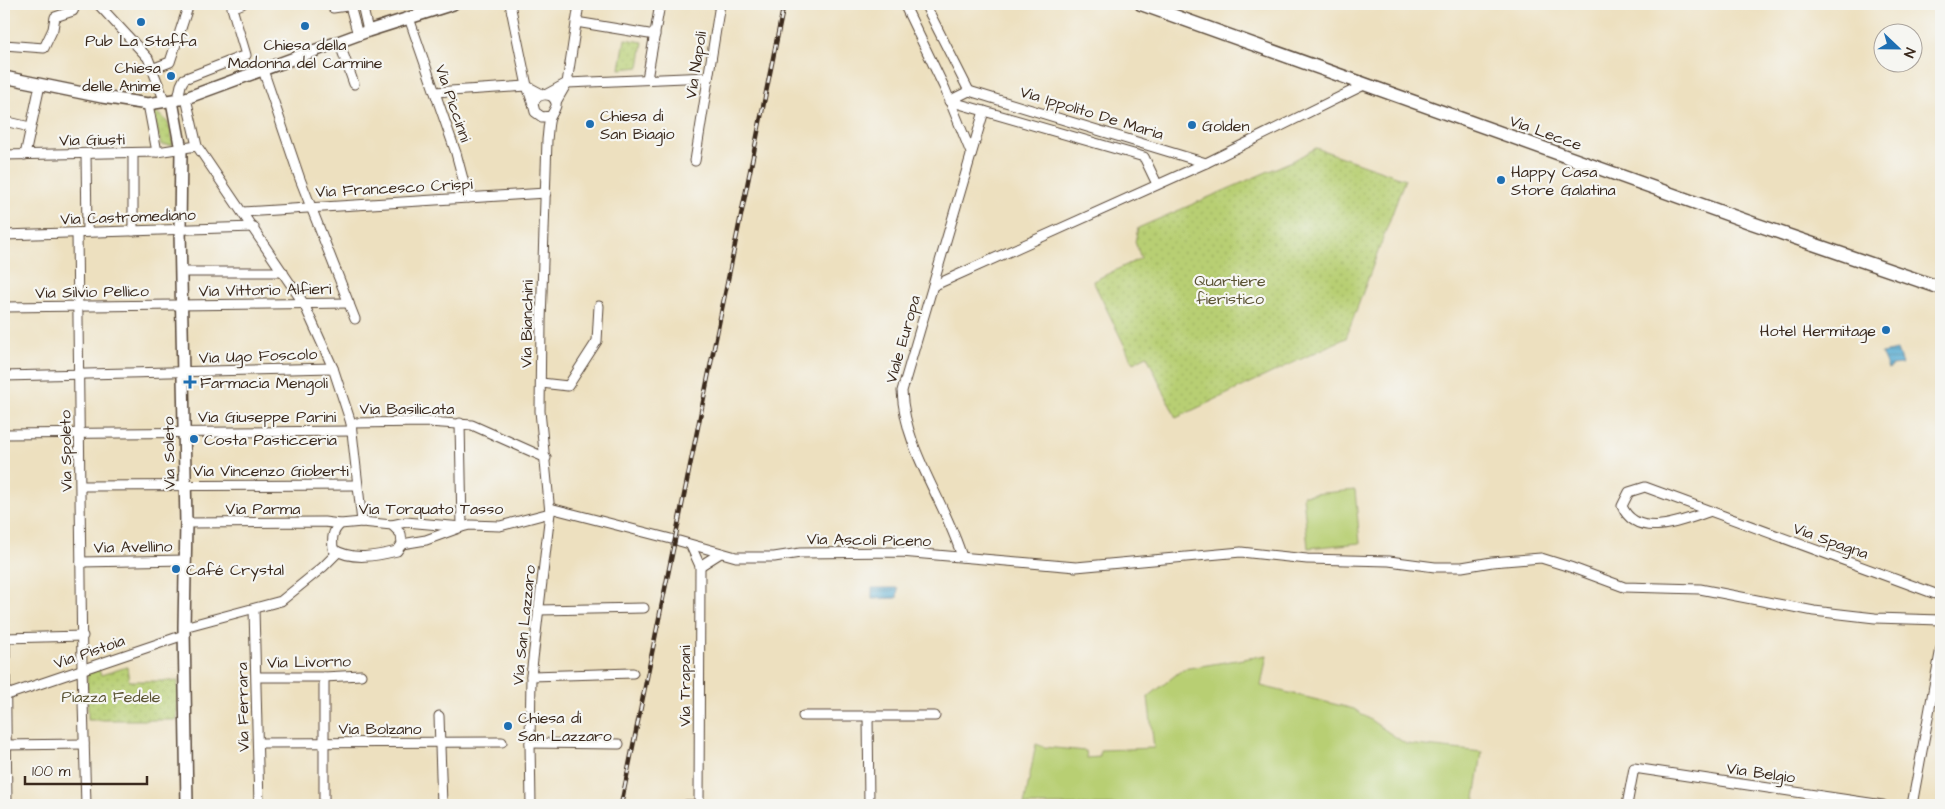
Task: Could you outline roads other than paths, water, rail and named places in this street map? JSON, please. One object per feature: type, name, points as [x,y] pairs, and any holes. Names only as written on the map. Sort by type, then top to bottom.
[{"type":"main road","name":"Via Lecce","points":[[1140,4],[1744,220],[1941,288]]},
{"type":"street","points":[[4,45],[44,48],[53,29],[55,17],[73,11],[76,4]]},
{"type":"street","points":[[101,4],[148,58],[152,69],[175,100],[197,146],[254,227],[304,304],[333,368],[351,427],[362,522]]},
{"type":"street","points":[[152,69],[170,62],[188,4]]},
{"type":"street","points":[[175,100],[184,79],[246,55],[232,8],[242,4]]},
{"type":"street","points":[[331,4],[334,8],[361,4],[363,33]]},
{"type":"street","points":[[4,77],[148,104],[175,100],[363,33],[452,4]]},
{"type":"street","points":[[510,4],[527,86],[534,104],[533,108],[538,115],[547,140]]},
{"type":"street","points":[[547,140],[551,116],[555,112],[556,102],[567,83],[579,4]]},
{"type":"street","points":[[648,79],[660,4]]},
{"type":"street","name":"Via Napoli","points":[[695,161],[720,4]]},
{"type":"street","points":[[904,4],[971,153]]},
{"type":"street","points":[[925,4],[970,91],[949,101]]},
{"type":"street","points":[[350,6],[363,33]]},
{"type":"street","name":"Via Piccinni","points":[[409,18],[435,92],[468,198]]},
{"type":"street","points":[[576,22],[655,35]]},
{"type":"street","points":[[339,42],[354,84]]},
{"type":"street","points":[[263,70],[311,207],[355,319]]},
{"type":"street","points":[[534,104],[535,100],[567,83],[708,77]]},
{"type":"street","points":[[933,286],[1206,163],[1366,84]]},
{"type":"street","points":[[25,155],[40,85]]},
{"type":"street","points":[[435,92],[527,86],[554,98],[556,102]]},
{"type":"street","name":"Via Ippolito De Maria","points":[[970,91],[1206,163]]},
{"type":"street","name":"Via Soleto","points":[[175,100],[181,150],[180,230],[186,523],[184,631],[187,805]]},
{"type":"street","name":"Via Ippolito De Maria","points":[[949,101],[1144,157],[1157,184]]},
{"type":"street","points":[[148,104],[157,152]]},
{"type":"street","name":"Viale Europa","points":[[962,557],[956,536],[910,438],[902,411],[902,391],[984,111]]},
{"type":"street","points":[[538,115],[542,117],[551,116]]},
{"type":"street","points":[[4,121],[30,127]]},
{"type":"street","name":"Via Bianchini","points":[[547,140],[540,411],[550,510]]},
{"type":"street","points":[[1144,157],[1148,144]]},
{"type":"street","name":"Via Giusti","points":[[4,155],[157,152],[181,150],[197,146]]},
{"type":"street","points":[[133,153],[134,231]]},
{"type":"street","name":"Via Spoleto","points":[[86,154],[78,307],[82,668],[86,805]]},
{"type":"street","name":"Via Francesco Crispi","points":[[243,212],[546,193]]},
{"type":"street","name":"Via Castromediano","points":[[4,235],[254,227]]},
{"type":"street","points":[[181,272],[283,272]]},
{"type":"street","name":"Via Vittorio Alfieri","points":[[181,305],[349,303]]},
{"type":"street","name":"Via Silvio Pellico","points":[[4,307],[181,305]]},
{"type":"street","points":[[541,383],[568,386],[597,340],[599,306]]},
{"type":"street","name":"Via Ugo Foscolo","points":[[4,376],[333,368]]},
{"type":"street","points":[[340,524],[334,530],[332,540],[334,549],[350,556],[379,555],[396,551],[402,544],[426,540],[462,527],[460,423]]},
{"type":"street","name":"Via Basilicata","points":[[351,427],[460,423],[472,425],[546,458]]},
{"type":"street","name":"Via Giuseppe Parini","points":[[4,434],[183,432],[351,427]]},
{"type":"street","name":"Via Vincenzo Gioberti","points":[[81,486],[357,485]]},
{"type":"street","name":"Via Spagna","points":[[1711,511],[1656,526],[1635,522],[1626,515],[1622,506],[1629,492],[1645,487],[1711,511],[1941,596]]},
{"type":"street","name":"Via Torquato Tasso","points":[[340,524],[362,522],[392,525],[406,522],[462,527],[470,525],[500,526],[550,510],[675,540]]},
{"type":"street","name":"Via San Lazzaro","points":[[531,805],[531,676],[550,510]]},
{"type":"street","name":"Via Parma","points":[[186,523],[324,522],[340,524]]},
{"type":"street","points":[[392,525],[401,534],[402,544]]},
{"type":"street","name":"Via Ascoli Piceno","points":[[675,540],[719,554],[736,557],[761,557],[800,553],[901,552],[1076,567],[1241,552],[1308,559],[1389,561],[1435,567],[1462,567],[1492,562],[1541,558],[1570,566],[1624,587],[1700,590],[1814,611],[1875,618],[1941,620]]},
{"type":"street","name":"Via Trapani","points":[[691,546],[700,566],[699,805]]},
{"type":"street","name":"Via Pistoia","points":[[5,695],[184,631],[254,608],[282,601],[338,552]]},
{"type":"street","points":[[700,566],[719,554]]},
{"type":"street","name":"Via Avellino","points":[[81,562],[186,560]]},
{"type":"street","name":"Via Ferrara","points":[[254,608],[259,805]]},
{"type":"street","points":[[538,610],[644,608]]},
{"type":"street","points":[[7,805],[5,638],[83,636]]},
{"type":"street","points":[[1912,805],[1941,648]]},
{"type":"street","points":[[531,676],[633,673]]},
{"type":"street","name":"Via Livorno","points":[[257,676],[324,678],[361,675]]},
{"type":"street","points":[[324,678],[324,805]]},
{"type":"street","points":[[439,716],[442,805]]},
{"type":"street","points":[[803,716],[935,716]]},
{"type":"street","points":[[868,716],[869,805]]},
{"type":"street","name":"Via Bolzano","points":[[258,743],[502,742]]},
{"type":"street","points":[[530,743],[619,744]]},
{"type":"street","points":[[5,745],[84,744]]},
{"type":"street","name":"Via Belgio","points":[[1626,805],[1634,768],[1883,805]]},
{"type":"street","points":[[686,805],[722,805]]},
{"type":"water","points":[[1897,350],[1902,364],[1892,365],[1888,369],[1881,353]]},
{"type":"water","points":[[872,588],[898,588],[897,598],[872,599]]},
{"type":"railway","points":[[621,805],[784,4]]},
{"type":"place","name":"Pub La Staffa","points":[[141,22]]},
{"type":"place","name":"Chiesa della Madonna del Carmine","points":[[305,26]]},
{"type":"place","name":"Chiesa delle Anime","points":[[171,76]]},
{"type":"place","name":"Chiesa di San Biagio","points":[[590,124]]},
{"type":"place","name":"Golden","points":[[1192,125]]},
{"type":"place","name":"Happy Casa Store Galatina","points":[[1501,180]]},
{"type":"place","name":"Hotel Hermitage","points":[[1886,330]]},
{"type":"place","name":"Farmacia Mengoli","points":[[190,382]]},
{"type":"place","name":"Costa Pasticceria","points":[[194,439]]},
{"type":"place","name":"Café Crystal","points":[[176,569]]},
{"type":"place","name":"Chiesa di San Lazzaro","points":[[508,726]]},
{"type":"park label","name":"Quartiere fieristico","points":[[1230,289]]},
{"type":"park label","name":"Piazza Fedele","points":[[111,696]]}]
